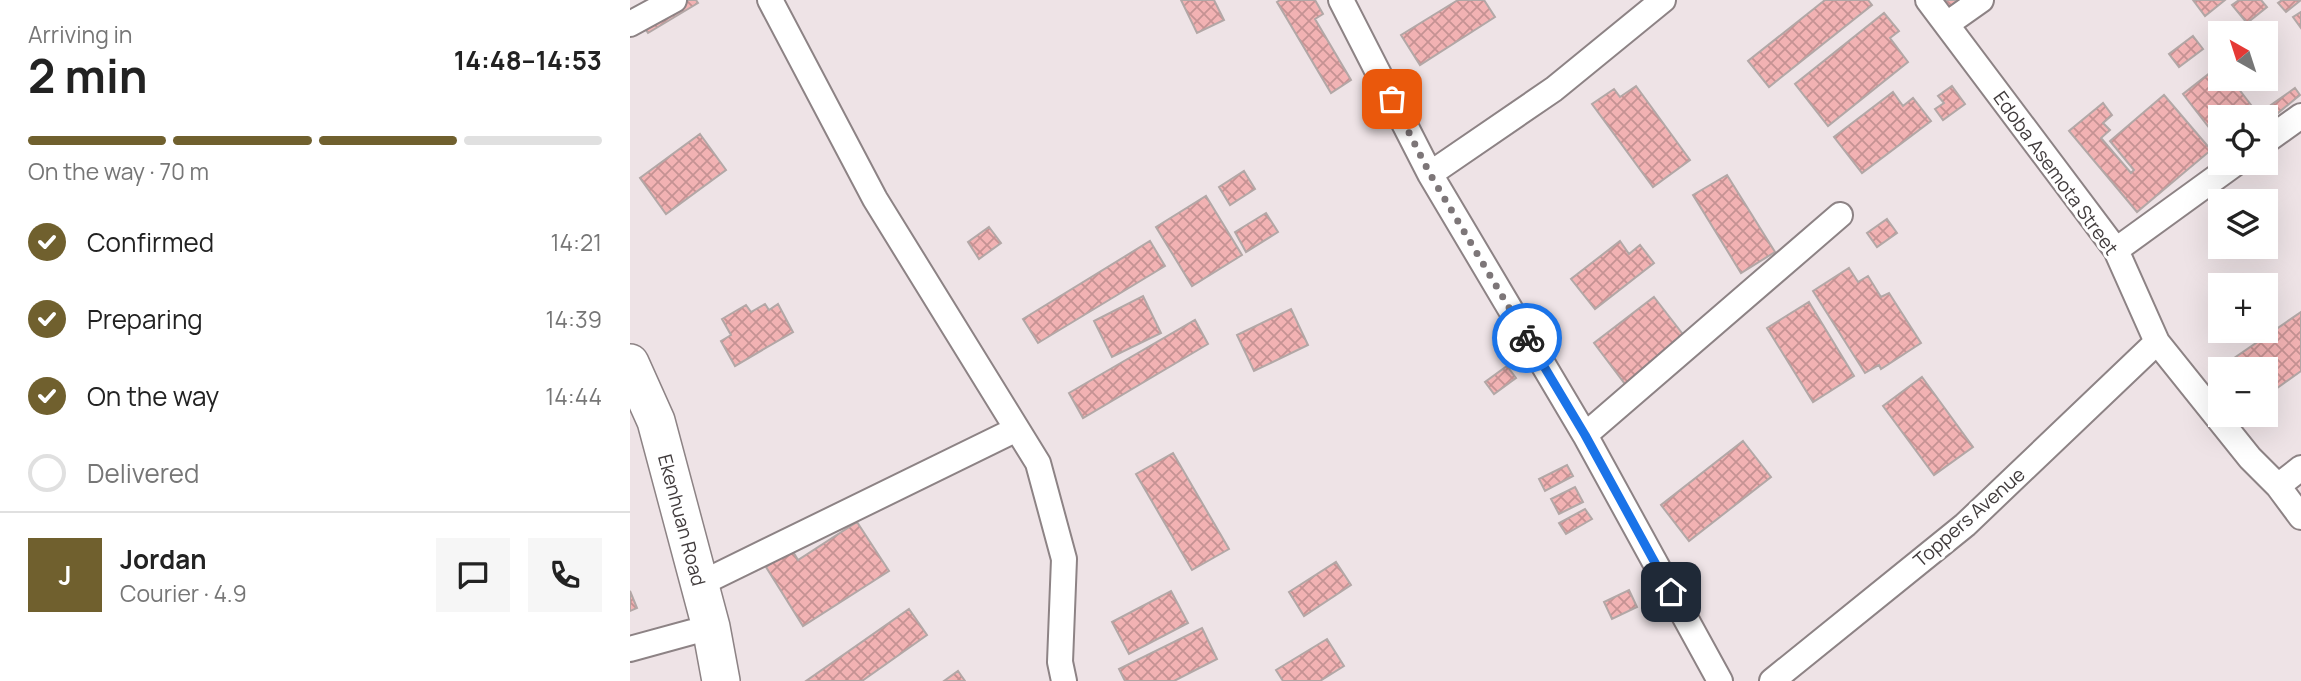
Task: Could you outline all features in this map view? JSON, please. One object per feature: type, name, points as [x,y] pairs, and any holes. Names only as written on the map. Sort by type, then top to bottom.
[{"type":"main road","name":"Ekenhuan Road","points":[[630,363],[656,421],[712,627],[721,681]]},
{"type":"main road","name":"Ekenhuan Road","points":[[630,420],[692,632],[700,681]]},
{"type":"street","points":[[630,24],[674,0]]},
{"type":"street","points":[[770,0],[875,199],[1038,463],[1064,559],[1060,662],[1064,681]]},
{"type":"street","points":[[1341,0],[1430,174],[1585,435],[1720,681]]},
{"type":"street","points":[[1430,174],[1554,89],[1662,0]]},
{"type":"street","name":"Edoba Asemota Street","points":[[1928,0],[2116,250],[2157,342],[2301,517]]},
{"type":"street","points":[[1947,24],[1981,0]]},
{"type":"street","points":[[2278,132],[2301,116]]},
{"type":"street","points":[[2116,250],[2219,175]]},
{"type":"street","points":[[1585,435],[1840,215]]},
{"type":"street","name":"Toppers Avenue","points":[[1772,681],[1965,525],[2157,342]]},
{"type":"street","points":[[700,584],[1017,429]]},
{"type":"street","points":[[2278,486],[2301,468]]},
{"type":"street","points":[[630,649],[692,632]]},
{"type":"building","points":[[682,0],[696,0],[698,3],[648,33],[642,24]]},
{"type":"building","points":[[1181,0],[1214,0],[1224,20],[1197,33]]},
{"type":"building","points":[[1315,0],[1323,14],[1315,19],[1351,80],[1331,93],[1277,2]]},
{"type":"building","points":[[1458,0],[1484,0],[1495,17],[1420,65],[1401,35]]},
{"type":"building","points":[[1825,0],[1868,0],[1872,5],[1769,87],[1748,61]]},
{"type":"building","points":[[1937,0],[1958,0],[1945,11]]},
{"type":"building","points":[[2193,0],[2225,0],[2205,16]]},
{"type":"building","points":[[2239,0],[2261,0],[2267,7],[2250,21],[2245,21],[2232,5]]},
{"type":"building","points":[[2282,0],[2301,0],[2286,12],[2278,3]]},
{"type":"building","points":[[2301,12],[2301,28],[2293,17]]},
{"type":"building","points":[[1884,13],[1899,31],[1890,38],[1908,62],[1828,126],[1795,84]]},
{"type":"building","points":[[2193,36],[2203,49],[2179,67],[2169,54]]},
{"type":"building","points":[[2208,74],[2208,91],[2240,91],[2251,105],[2208,105],[2208,126],[2183,94]]},
{"type":"building","points":[[1636,86],[1690,160],[1653,187],[1592,104],[1614,89],[1620,97]]},
{"type":"building","points":[[1952,86],[1965,104],[1943,120],[1935,109],[1944,103],[1938,96]]},
{"type":"building","points":[[2295,88],[2300,95],[2278,113],[2278,105],[2271,105]]},
{"type":"building","points":[[1893,92],[1903,106],[1913,98],[1931,121],[1862,173],[1834,137]]},
{"type":"building","points":[[2164,95],[2208,146],[2208,153],[2137,212],[2069,131],[2103,103],[2112,115],[2103,123],[2110,130],[2101,138],[2131,173],[2134,170],[2110,141]]},
{"type":"building","points":[[700,134],[726,170],[666,214],[640,178]]},
{"type":"building","points":[[1244,171],[1255,189],[1230,205],[1219,187]]},
{"type":"building","points":[[1727,175],[1775,252],[1741,273],[1693,195]]},
{"type":"building","points":[[1206,196],[1242,255],[1192,286],[1156,227]]},
{"type":"building","points":[[1266,213],[1278,232],[1246,252],[1235,232]]},
{"type":"building","points":[[1887,219],[1897,233],[1877,247],[1867,233]]},
{"type":"building","points":[[989,227],[1001,243],[979,259],[968,242]]},
{"type":"building","points":[[1150,241],[1165,266],[1038,343],[1023,319]]},
{"type":"building","points":[[1620,241],[1629,254],[1640,245],[1654,263],[1595,309],[1571,279]]},
{"type":"building","points":[[1849,268],[1858,282],[1868,276],[1881,297],[1889,293],[1921,343],[1881,369],[1879,365],[1865,373],[1813,291]]},
{"type":"building","points":[[1143,296],[1161,333],[1112,357],[1094,321]]},
{"type":"building","points":[[1654,297],[1685,337],[1625,384],[1594,343]]},
{"type":"building","points":[[1809,302],[1854,376],[1813,402],[1767,328]]},
{"type":"building","points":[[765,304],[769,310],[778,304],[793,332],[735,366],[721,341],[731,335],[722,319],[746,305],[751,312]]},
{"type":"building","points":[[1291,309],[1308,345],[1254,371],[1237,335]]},
{"type":"building","points":[[2301,312],[2301,371],[2278,387],[2278,357],[2236,357],[2256,343],[2278,343],[2278,328]]},
{"type":"building","points":[[1195,320],[1208,344],[1083,418],[1069,393]]},
{"type":"building","points":[[1507,366],[1516,378],[1494,394],[1485,382]]},
{"type":"building","points":[[1922,377],[1973,447],[1934,475],[1883,406]]},
{"type":"building","points":[[1743,441],[1771,477],[1689,541],[1661,505]]},
{"type":"building","points":[[1173,453],[1229,549],[1192,570],[1136,474]]},
{"type":"building","points":[[1567,465],[1573,476],[1545,491],[1539,479]]},
{"type":"building","points":[[1575,487],[1583,502],[1559,514],[1551,499]]},
{"type":"building","points":[[1585,509],[1592,519],[1566,534],[1559,523]]},
{"type":"building","points":[[857,522],[889,571],[803,626],[766,567],[792,550],[798,560]]},
{"type":"building","points":[[1336,562],[1351,585],[1304,616],[1289,592]]},
{"type":"building","points":[[1629,590],[1637,607],[1612,619],[1604,602]]},
{"type":"building","points":[[630,591],[637,608],[630,611]]},
{"type":"building","points":[[1171,591],[1188,623],[1129,654],[1112,622]]},
{"type":"building","points":[[909,609],[927,635],[862,681],[806,681]]},
{"type":"building","points":[[1202,628],[1217,659],[1174,681],[1125,681],[1119,669]]},
{"type":"building","points":[[1327,639],[1344,666],[1320,681],[1283,681],[1276,670]]},
{"type":"building","points":[[958,671],[965,681],[944,681]]},
{"type":"way so far","points":[[1392,99],[1430,174],[1527,338]]},
{"type":"route","points":[[1527,338],[1585,435],[1671,592]]}]
